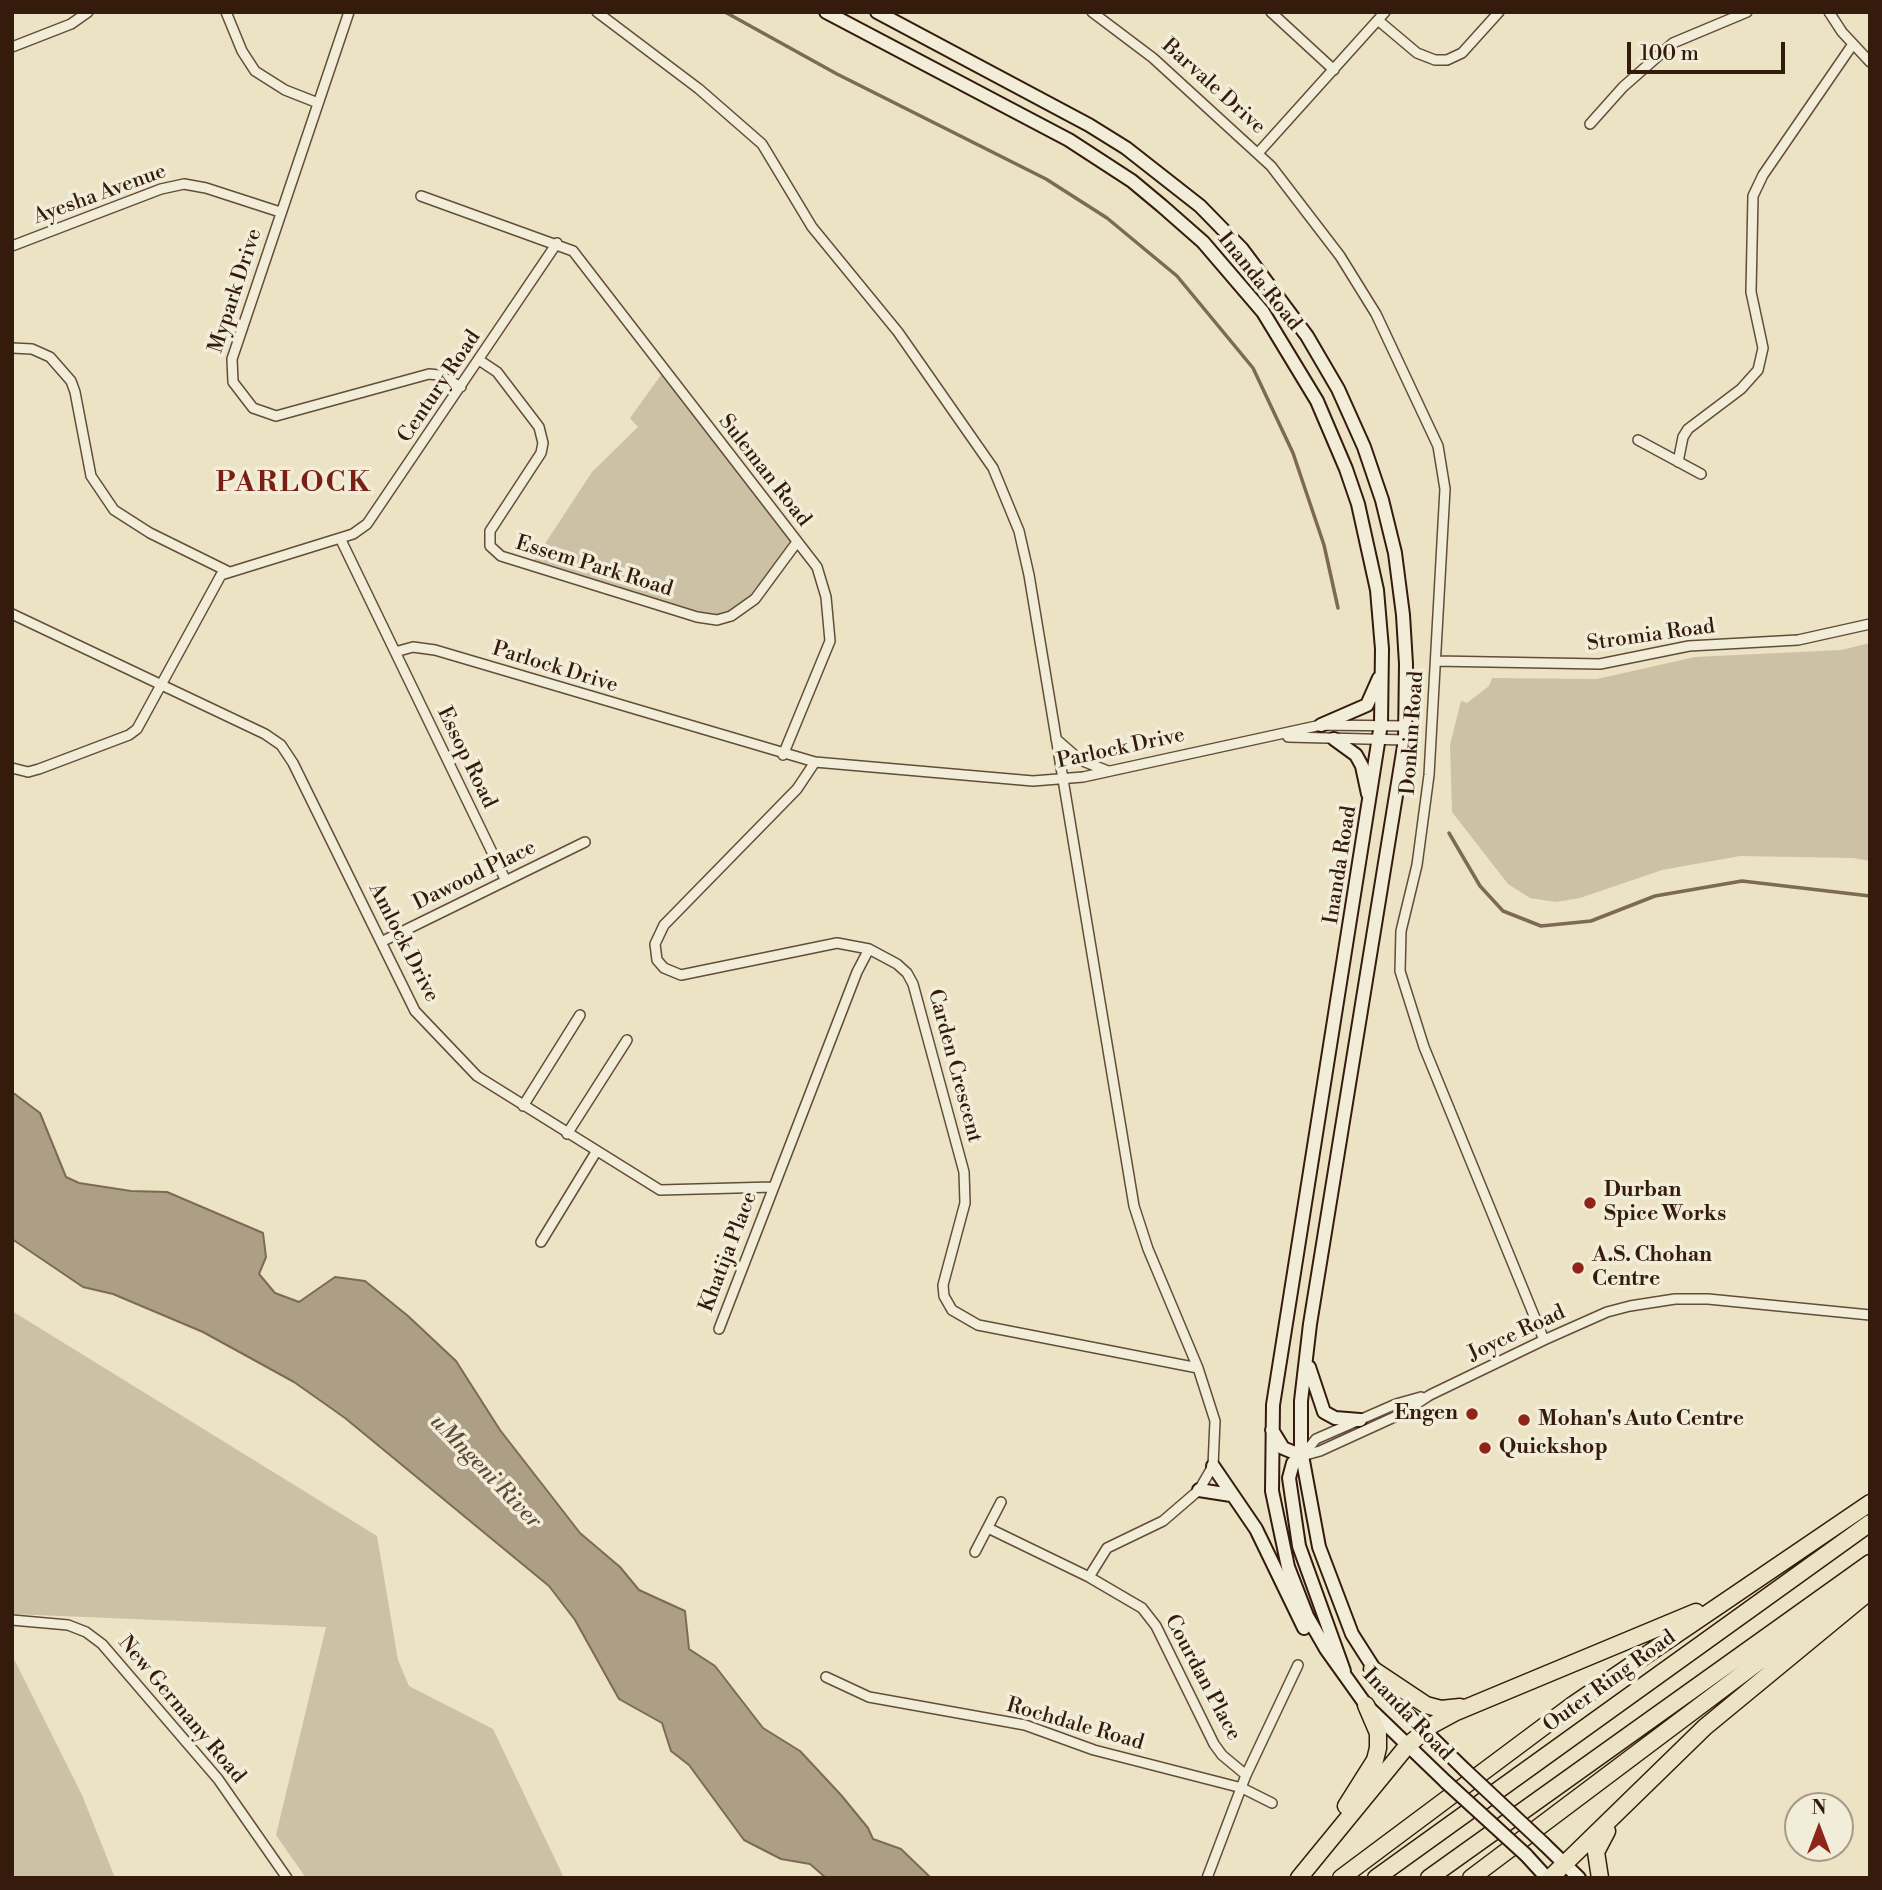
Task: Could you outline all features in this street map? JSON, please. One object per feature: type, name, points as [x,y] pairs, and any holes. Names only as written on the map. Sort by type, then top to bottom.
[{"type":"highway","points":[[1341,1878],[1574,1704],[1870,1503]]},
{"type":"highway","name":"Outer Ring Road","points":[[1376,1878],[1870,1523]]},
{"type":"highway","points":[[1429,1878],[1870,1563]]},
{"type":"highway","points":[[1471,1878],[1870,1578]]},
{"type":"highway","points":[[1549,1878],[1705,1727],[1870,1591]]},
{"type":"highway","points":[[1302,1874],[1407,1746],[1423,1732],[1475,1704],[1736,1593]]},
{"type":"highway","points":[[1372,1669],[1426,1705],[1453,1709],[1475,1704]]},
{"type":"highway","points":[[1302,1874],[1375,1760],[1378,1733],[1366,1705]]},
{"type":"highway","points":[[1598,1874],[1598,1844],[1624,1806]]},
{"type":"main road","name":"Inanda Road","points":[[826,12],[1101,160],[1162,206],[1231,272],[1286,346],[1317,401],[1339,450],[1358,504],[1374,571],[1382,670],[1381,724],[1271,1429],[1272,1492],[1288,1567],[1307,1616],[1346,1679],[1366,1705],[1407,1746],[1549,1878]]},
{"type":"main road","name":"Inanda Road","points":[[877,12],[1043,98],[1126,148],[1200,206],[1242,249],[1276,290],[1338,389],[1364,447],[1382,500],[1395,553],[1403,615],[1406,726],[1301,1401],[1302,1455],[1311,1516],[1330,1583],[1352,1634],[1396,1703],[1423,1732],[1579,1878]]},
{"type":"main road","points":[[1321,725],[1367,705],[1382,670]]},
{"type":"main road","points":[[1334,739],[1348,747],[1362,766],[1370,804]]},
{"type":"main road","points":[[1307,1356],[1313,1387],[1324,1412],[1335,1419],[1360,1420]]},
{"type":"main road","points":[[1271,1429],[1283,1448],[1302,1455],[1293,1464],[1289,1478],[1299,1546],[1341,1654],[1346,1679]]},
{"type":"main road","points":[[1213,1466],[1256,1529],[1305,1630],[1335,1671],[1346,1679]]},
{"type":"main road","points":[[1199,1490],[1231,1496]]},
{"type":"street","points":[[12,47],[71,24],[88,12]]},
{"type":"street","points":[[226,12],[242,51],[255,71],[285,90],[318,103]]},
{"type":"street","name":"Mypark Drive","points":[[349,12],[231,364],[233,383],[247,403],[266,414],[287,415],[429,374],[439,375],[461,387]]},
{"type":"street","points":[[597,12],[755,137],[769,153],[812,227],[898,332],[993,468],[1010,503],[1024,553],[1134,1206],[1147,1250],[1198,1368],[1215,1421],[1213,1466],[1199,1490],[1163,1521],[1107,1548],[1089,1577]]},
{"type":"street","name":"Barvale Drive","points":[[1092,12],[1139,45],[1259,152],[1379,22],[1385,12]]},
{"type":"street","points":[[1271,12],[1334,71]]},
{"type":"street","points":[[1379,22],[1417,53],[1435,60],[1447,60],[1462,53],[1499,12]]},
{"type":"street","points":[[1590,124],[1623,87],[1673,43],[1747,12]]},
{"type":"street","points":[[1829,12],[1870,62]]},
{"type":"street","points":[[1678,461],[1683,437],[1689,429],[1741,389],[1758,370],[1763,348],[1751,292],[1753,196],[1763,174],[1853,44]]},
{"type":"street","name":"Donkin Road","points":[[1259,152],[1340,256],[1376,313],[1438,446],[1446,489],[1436,661],[1423,830],[1401,931],[1400,971],[1424,1046],[1544,1340]]},
{"type":"street","name":"Ayesha Avenue","points":[[12,246],[161,189],[184,184],[206,188],[280,212]]},
{"type":"street","name":"Suleman Road","points":[[421,196],[557,243],[577,255],[797,542],[823,581],[830,641],[783,755]]},
{"type":"street","name":"Century Road","points":[[340,538],[361,530],[373,516],[557,243]]},
{"type":"street","points":[[12,348],[32,349],[50,358],[71,381],[91,477],[109,505],[132,523],[227,571]]},
{"type":"street","name":"Essem Park Road","points":[[479,360],[497,372],[539,428],[543,443],[541,453],[490,531],[491,546],[501,556],[697,617],[717,620],[731,616],[755,599],[797,542]]},
{"type":"street","points":[[1638,440],[1701,474]]},
{"type":"street","points":[[12,768],[28,772],[39,769],[129,735],[137,729],[213,584],[227,571],[340,538],[394,652]]},
{"type":"street","name":"Amlock Drive","points":[[12,614],[265,734],[281,745],[293,763],[415,1011],[470,1070],[567,1134],[660,1190],[773,1187]]},
{"type":"street","name":"Stromia Road","points":[[1436,661],[1600,664],[1689,646],[1798,640],[1870,624]]},
{"type":"street","name":"Parlock Drive","points":[[394,652],[413,647],[435,650],[783,755],[815,762],[1033,781],[1063,780],[1321,725],[1406,726]]},
{"type":"street","name":"Essop Road","points":[[394,652],[505,879]]},
{"type":"street","name":"Parlock Drive","points":[[1277,736],[1405,740]]},
{"type":"street","points":[[1055,737],[1080,760],[1108,771]]},
{"type":"street","name":"Carden Crescent","points":[[815,762],[797,789],[664,925],[655,944],[655,953],[664,968],[681,975],[823,944],[854,944],[897,964],[907,973],[913,985],[964,1172],[965,1203],[943,1285],[944,1296],[952,1310],[978,1325],[1198,1368]]},
{"type":"street","name":"Dawood Place","points":[[382,942],[505,879],[585,842]]},
{"type":"street","points":[[773,1187],[857,972],[869,949]]},
{"type":"street","points":[[523,1106],[580,1014]]},
{"type":"street","points":[[567,1134],[627,1040]]},
{"type":"street","points":[[541,1242],[596,1152]]},
{"type":"street","name":"Khatija Place","points":[[719,1329],[773,1187]]},
{"type":"street","name":"Joyce Road","points":[[1302,1455],[1401,1414],[1430,1395],[1607,1312],[1675,1299],[1745,1302],[1870,1315]]},
{"type":"street","name":"Joyce Road","points":[[1302,1455],[1317,1439],[1396,1404],[1430,1395]]},
{"type":"street","points":[[975,1552],[1001,1502]]},
{"type":"street","name":"Courdan Place","points":[[988,1528],[1089,1577],[1147,1613],[1214,1744],[1222,1755],[1245,1775]]},
{"type":"street","name":"New Germany Road","points":[[12,1620],[68,1625],[86,1632],[102,1644],[218,1779],[286,1878]]},
{"type":"street","points":[[1207,1878],[1245,1775],[1298,1665]]},
{"type":"street","name":"Rochdale Road","points":[[826,1677],[869,1697],[1025,1725],[1094,1750],[1242,1788],[1272,1803]]},
{"type":"shaded area","points":[[664,371],[795,542],[748,600],[724,615],[709,617],[531,565],[592,472],[638,427],[630,418]]},
{"type":"shaded area","points":[[1870,643],[1870,861],[1853,858],[1740,856],[1662,870],[1580,898],[1556,902],[1530,898],[1508,884],[1452,812],[1450,745],[1461,701],[1467,703],[1489,686],[1492,678],[1597,679],[1695,657],[1841,650]]},
{"type":"shaded area","points":[[12,1311],[377,1536],[398,1660],[409,1686],[493,1729],[564,1878],[306,1878],[276,1835],[326,1627],[12,1614]]},
{"type":"shaded area","points":[[12,1655],[82,1795],[115,1878],[12,1878]]},
{"type":"water","name":"uMngeni River","points":[[12,1092],[40,1113],[66,1177],[79,1183],[131,1191],[167,1192],[263,1233],[266,1257],[259,1274],[275,1293],[299,1302],[335,1277],[365,1281],[408,1316],[456,1361],[500,1430],[580,1533],[620,1567],[639,1590],[685,1611],[689,1649],[715,1666],[763,1728],[800,1751],[841,1795],[868,1828],[873,1839],[901,1849],[931,1878],[826,1878],[810,1864],[781,1859],[744,1840],[689,1765],[671,1751],[662,1723],[619,1699],[575,1620],[549,1586],[345,1418],[294,1382],[203,1332],[113,1294],[83,1287],[12,1239]]},
{"type":"waterway","points":[[725,12],[837,74],[1046,179],[1107,218],[1177,276],[1253,368],[1293,453],[1324,545],[1338,608]]},
{"type":"waterway","points":[[1449,833],[1480,886],[1503,911],[1541,926],[1591,921],[1655,896],[1742,881],[1870,896]]},
{"type":"place","name":"Durban Spice Works","points":[[1590,1203]]},
{"type":"place","name":"A.S. Chohan Centre","points":[[1578,1268]]},
{"type":"place","name":"Engen","points":[[1472,1414]]},
{"type":"place","name":"Mohan's Auto Centre","points":[[1524,1420]]},
{"type":"place","name":"Quickshop","points":[[1485,1448]]},
{"type":"district","name":"PARLOCK","points":[[294,484]]}]
